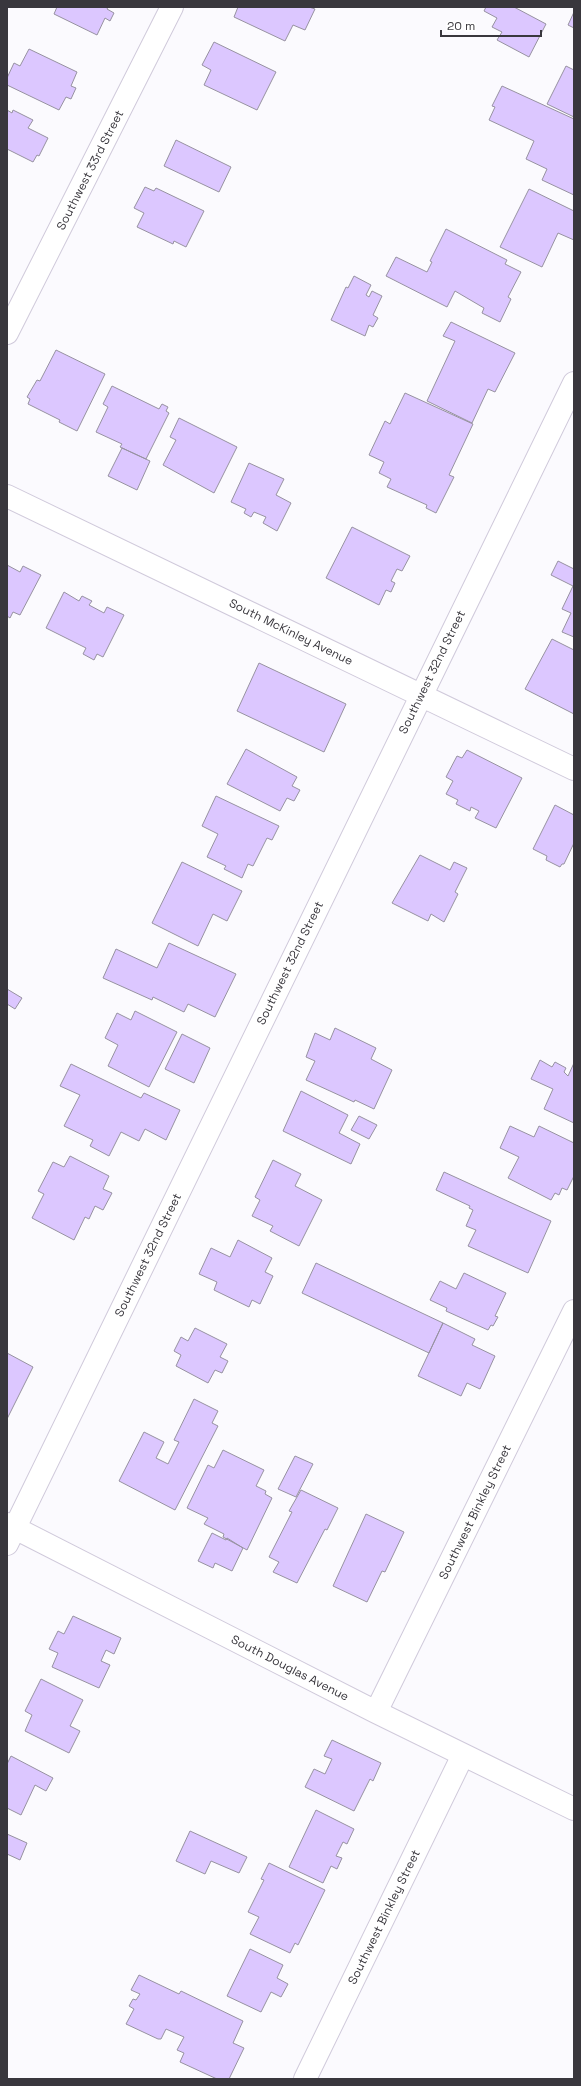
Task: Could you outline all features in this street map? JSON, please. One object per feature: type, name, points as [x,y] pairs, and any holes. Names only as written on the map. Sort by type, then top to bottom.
[{"type":"street","name":"Southwest 33rd Street","points":[[7,333],[172,7]]},
{"type":"street","name":"Southwest 32nd Street","points":[[10,1532],[574,383]]},
{"type":"street","name":"South McKinley Avenue","points":[[7,496],[421,694],[574,769]]},
{"type":"street","name":"Southwest Binkley Street","points":[[376,1712],[574,1311]]},
{"type":"street","name":"South Douglas Avenue","points":[[10,1532],[574,1809]]},
{"type":"street","name":"Southwest Binkley Street","points":[[305,2079],[463,1755]]},
{"type":"building","points":[[57,7],[108,7],[107,9],[114,13],[110,21],[105,18],[97,35],[54,14]]},
{"type":"building","points":[[238,7],[309,7],[315,9],[305,30],[293,25],[285,41],[234,17]]},
{"type":"building","points":[[486,7],[514,7],[546,24],[529,57],[497,40],[502,32],[492,27],[497,18],[484,11]]},
{"type":"building","points":[[574,12],[574,28],[568,25]]},
{"type":"building","points":[[214,42],[276,72],[257,110],[204,85],[211,70],[202,65]]},
{"type":"building","points":[[29,49],[77,72],[71,86],[76,88],[71,99],[66,97],[59,110],[7,85],[7,78],[14,63],[20,66]]},
{"type":"building","points":[[566,66],[574,70],[574,117],[547,104]]},
{"type":"building","points":[[502,86],[574,119],[574,195],[542,180],[547,169],[526,159],[534,141],[489,120],[495,107],[492,106]]},
{"type":"building","points":[[7,110],[12,113],[13,110],[33,120],[28,128],[48,138],[39,156],[37,155],[33,162],[7,149]]},
{"type":"building","points":[[176,140],[231,167],[219,192],[164,166]]},
{"type":"building","points":[[145,187],[154,191],[156,188],[204,211],[186,247],[174,241],[173,244],[137,227],[144,213],[134,208]]},
{"type":"building","points":[[529,189],[574,211],[574,240],[558,233],[542,267],[500,247]]},
{"type":"building","points":[[446,229],[507,260],[505,264],[521,272],[508,297],[511,299],[500,322],[482,313],[484,308],[455,291],[447,307],[386,276],[396,257],[427,272],[432,262],[430,261]]},
{"type":"building","points":[[354,276],[371,285],[366,295],[369,297],[372,291],[382,296],[373,315],[378,318],[373,327],[369,325],[365,336],[331,320],[346,287],[348,288]]},
{"type":"building","points":[[451,322],[515,353],[495,392],[488,389],[472,423],[427,401],[455,341],[443,336]]},
{"type":"building","points":[[56,350],[105,374],[77,431],[59,422],[60,420],[28,404],[30,399],[27,397],[37,380],[40,381]]},
{"type":"building","points":[[112,386],[159,409],[162,404],[168,407],[166,411],[169,413],[146,459],[120,447],[122,444],[96,432],[108,407],[103,404]]},
{"type":"building","points":[[405,393],[473,424],[449,475],[454,477],[436,513],[426,508],[427,505],[387,487],[391,479],[379,473],[384,462],[369,455],[385,421],[390,424]]},
{"type":"building","points":[[179,418],[237,447],[214,493],[163,465],[176,440],[170,437]]},
{"type":"building","points":[[122,448],[150,461],[137,490],[108,476]]},
{"type":"building","points":[[249,463],[284,479],[276,495],[291,503],[277,531],[263,523],[266,517],[254,512],[251,517],[244,513],[246,509],[231,502]]},
{"type":"building","points":[[352,527],[410,556],[402,571],[397,569],[391,581],[395,583],[391,592],[386,590],[379,605],[326,578]]},
{"type":"building","points":[[558,561],[574,569],[574,637],[562,632],[571,613],[562,609],[573,586],[551,575]]},
{"type":"building","points":[[7,565],[20,572],[23,566],[41,575],[20,615],[13,612],[10,618],[7,616]]},
{"type":"building","points":[[64,592],[79,601],[82,596],[92,601],[89,605],[104,613],[107,607],[124,615],[103,657],[97,654],[94,660],[83,654],[86,648],[46,628]]},
{"type":"building","points":[[552,639],[574,650],[574,714],[525,689]]},
{"type":"building","points":[[259,663],[346,704],[324,752],[237,711]]},
{"type":"building","points":[[246,749],[297,777],[292,786],[300,790],[294,801],[287,798],[280,811],[227,784]]},
{"type":"building","points":[[467,750],[522,778],[496,828],[475,818],[479,811],[471,807],[470,811],[456,804],[458,800],[446,794],[453,781],[446,777],[457,756],[462,758]]},
{"type":"building","points":[[216,796],[279,826],[272,840],[267,838],[253,866],[248,864],[242,878],[224,869],[226,866],[207,857],[218,834],[202,826]]},
{"type":"building","points":[[555,805],[574,815],[574,843],[564,864],[560,867],[546,860],[547,856],[533,849]]},
{"type":"building","points":[[420,855],[450,870],[454,862],[467,868],[455,892],[458,894],[444,922],[431,914],[428,921],[392,903]]},
{"type":"building","points":[[182,862],[242,891],[227,921],[213,914],[198,946],[152,923]]},
{"type":"building","points":[[169,943],[236,974],[215,1017],[188,1004],[184,1012],[153,997],[152,1000],[103,978],[116,949],[157,968]]},
{"type":"building","points":[[7,989],[22,998],[15,1009],[7,1004]]},
{"type":"building","points":[[135,1011],[177,1032],[149,1087],[108,1066],[118,1045],[105,1038],[117,1013],[131,1020]]},
{"type":"building","points":[[335,1028],[376,1048],[371,1059],[392,1070],[374,1109],[355,1100],[354,1102],[306,1080],[315,1061],[306,1057],[315,1033],[330,1040]]},
{"type":"building","points":[[182,1034],[210,1048],[194,1083],[165,1069]]},
{"type":"building","points":[[540,1060],[552,1067],[555,1062],[566,1068],[564,1072],[568,1076],[574,1063],[574,1123],[544,1109],[553,1089],[531,1079]]},
{"type":"building","points":[[71,1064],[141,1098],[144,1093],[180,1110],[166,1140],[145,1129],[139,1141],[121,1132],[109,1156],[90,1146],[93,1140],[64,1126],[80,1095],[60,1086]]},
{"type":"building","points":[[301,1091],[348,1115],[339,1133],[360,1144],[351,1164],[283,1131]]},
{"type":"building","points":[[359,1116],[377,1125],[369,1139],[351,1130]]},
{"type":"building","points":[[510,1126],[534,1137],[539,1126],[574,1143],[574,1176],[567,1190],[562,1188],[559,1195],[555,1193],[551,1200],[508,1178],[519,1157],[500,1148]]},
{"type":"building","points":[[70,1156],[109,1176],[103,1189],[112,1193],[103,1210],[95,1206],[89,1219],[85,1217],[74,1240],[32,1218],[44,1194],[38,1191],[53,1162],[64,1167]]},
{"type":"building","points":[[273,1160],[301,1174],[295,1186],[322,1200],[299,1246],[270,1231],[273,1226],[252,1216],[260,1200],[255,1197]]},
{"type":"building","points":[[444,1172],[551,1221],[528,1273],[468,1246],[476,1230],[466,1226],[473,1210],[469,1208],[470,1206],[436,1190]]},
{"type":"building","points":[[238,1240],[272,1258],[265,1272],[273,1276],[260,1304],[252,1300],[249,1307],[214,1290],[217,1282],[199,1274],[211,1248],[230,1257]]},
{"type":"building","points":[[316,1263],[443,1323],[429,1353],[302,1293]]},
{"type":"building","points":[[464,1273],[506,1293],[495,1316],[498,1317],[493,1326],[491,1325],[488,1330],[446,1311],[447,1308],[430,1300],[440,1281],[456,1289]]},
{"type":"building","points":[[443,1323],[475,1339],[472,1345],[495,1356],[480,1389],[467,1383],[461,1396],[418,1376]]},
{"type":"building","points":[[195,1328],[227,1344],[220,1357],[228,1361],[222,1373],[215,1370],[208,1383],[176,1366],[181,1355],[174,1351],[181,1337],[188,1341]]},
{"type":"building","points":[[7,1353],[33,1367],[7,1419]]},
{"type":"building","points":[[194,1399],[218,1411],[212,1423],[218,1426],[175,1510],[119,1481],[144,1432],[164,1442],[156,1458],[168,1464],[179,1442],[174,1440]]},
{"type":"building","points":[[223,1450],[264,1470],[256,1486],[266,1491],[265,1494],[272,1498],[247,1550],[223,1537],[224,1534],[204,1524],[208,1518],[187,1508],[208,1465],[214,1468]]},
{"type":"building","points":[[295,1456],[313,1464],[296,1497],[278,1489]]},
{"type":"building","points":[[301,1490],[338,1508],[327,1530],[325,1529],[297,1583],[273,1572],[279,1562],[269,1557],[292,1512],[289,1511]]},
{"type":"building","points":[[366,1514],[404,1532],[385,1572],[382,1571],[367,1602],[333,1586]]},
{"type":"building","points":[[212,1533],[226,1540],[227,1538],[243,1548],[232,1571],[215,1563],[213,1568],[198,1561]]},
{"type":"building","points":[[73,1616],[121,1638],[114,1654],[106,1650],[101,1661],[110,1665],[99,1688],[52,1667],[58,1653],[49,1649],[58,1631],[64,1634]]},
{"type":"building","points":[[41,1679],[83,1700],[70,1726],[80,1731],[69,1753],[25,1731],[32,1715],[25,1711]]},
{"type":"building","points":[[332,1740],[381,1763],[373,1781],[370,1779],[354,1811],[305,1787],[314,1769],[325,1774],[332,1759],[324,1756]]},
{"type":"building","points":[[11,1756],[53,1778],[46,1791],[35,1785],[21,1815],[7,1808],[7,1764]]},
{"type":"building","points":[[316,1810],[354,1829],[347,1844],[343,1842],[336,1856],[342,1858],[337,1869],[331,1866],[323,1883],[289,1867]]},
{"type":"building","points":[[190,1831],[247,1857],[239,1873],[211,1861],[205,1874],[176,1861]]},
{"type":"building","points":[[7,1834],[27,1843],[20,1860],[7,1854]]},
{"type":"building","points":[[269,1863],[325,1890],[298,1945],[295,1943],[290,1953],[250,1934],[259,1917],[248,1912],[264,1880],[261,1879]]},
{"type":"building","points":[[250,1949],[283,1965],[277,1978],[288,1984],[281,1997],[271,1992],[261,2012],[227,1996]]},
{"type":"building","points":[[139,1975],[179,1994],[181,1991],[243,2021],[233,2043],[244,2048],[229,2079],[217,2079],[180,2062],[184,2053],[177,2050],[184,2037],[166,2029],[161,2039],[158,2039],[126,2024],[134,2009],[129,2006],[133,1999],[136,2000],[140,1994],[131,1990]]}]
